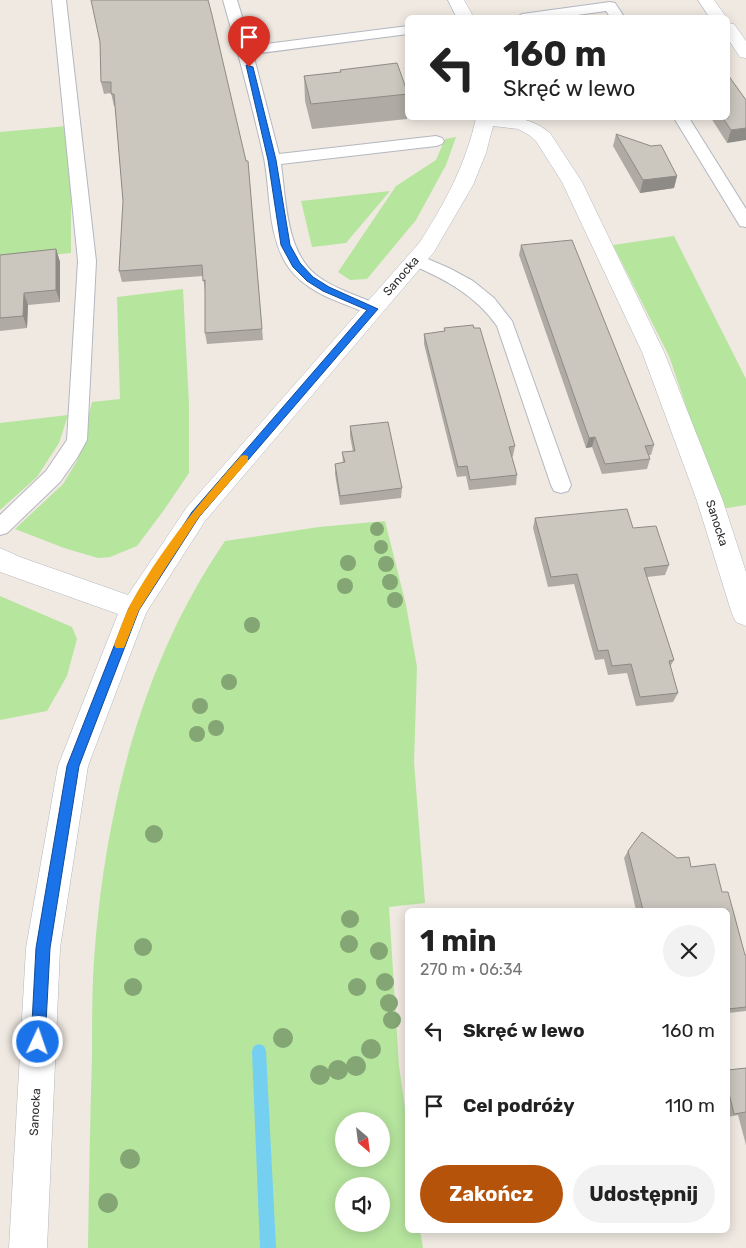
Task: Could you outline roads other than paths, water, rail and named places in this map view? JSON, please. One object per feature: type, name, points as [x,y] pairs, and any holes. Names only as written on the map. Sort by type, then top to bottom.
[{"type":"street","points":[[456,0],[464,15]]},
{"type":"street","points":[[706,0],[717,15]]},
{"type":"street","points":[[730,31],[746,53]]},
{"type":"street","name":"Sanocka","points":[[28,1248],[43,948],[73,766],[134,608],[196,514],[427,247],[454,207],[475,161],[485,120]]},
{"type":"street","name":"Sanocka","points":[[498,120],[523,124],[544,137],[572,182],[653,352],[710,501],[746,614]]},
{"type":"street","points":[[0,559],[11,565],[134,608]]},
{"type":"lane","points":[[0,527],[50,481],[69,457],[77,440],[88,261],[59,0]]},
{"type":"lane","points":[[230,0],[245,51],[272,160],[285,245],[296,264],[310,279],[326,289],[373,309]]},
{"type":"lane","points":[[544,15],[610,6],[616,15]]},
{"type":"lane","points":[[245,51],[405,30]]},
{"type":"lane","points":[[682,120],[746,222]]},
{"type":"lane","points":[[272,160],[436,141]]},
{"type":"lane","points":[[416,260],[464,282],[487,300],[506,325],[562,485]]},
{"type":"waterway","points":[[259,1051],[268,1248]]}]
